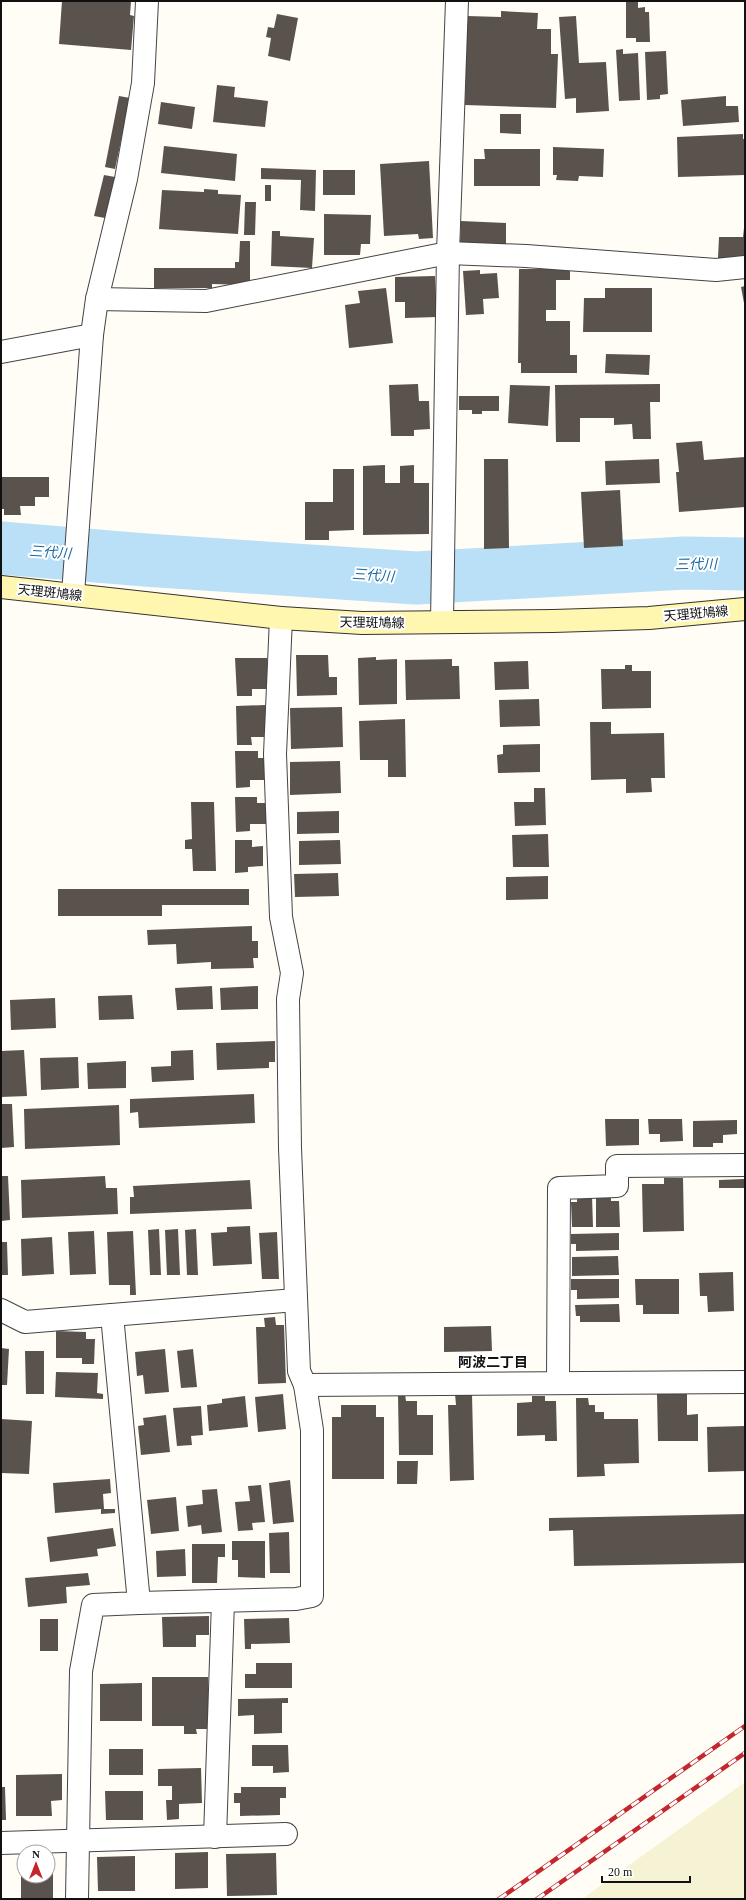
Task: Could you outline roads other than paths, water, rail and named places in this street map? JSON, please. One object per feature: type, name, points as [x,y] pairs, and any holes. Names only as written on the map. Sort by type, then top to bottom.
[{"type":"main road","name":"天理斑鳩線","points":[[1,587],[281,618],[362,623],[553,621],[649,618],[745,609]]},
{"type":"street","points":[[73,594],[92,335],[97,299],[126,179],[143,83],[147,1]]},
{"type":"street","points":[[442,622],[448,253],[457,1]]},
{"type":"street","points":[[97,299],[206,301],[448,253],[526,256],[716,270],[745,267]]},
{"type":"street","points":[[1,352],[92,335]]},
{"type":"street","points":[[77,1899],[81,1671],[93,1605],[296,1598],[312,1596],[312,1430],[306,1385],[299,1371],[290,1148],[288,999],[292,973],[281,917],[276,754],[281,618]]},
{"type":"street","points":[[558,1384],[559,1188],[617,1186],[617,1166],[745,1165]]},
{"type":"street","points":[[1,1310],[25,1322],[296,1300]]},
{"type":"street","points":[[112,1315],[139,1603]]},
{"type":"street","points":[[306,1385],[745,1382]]},
{"type":"street","points":[[215,1837],[223,1600]]},
{"type":"street","points":[[1,1844],[286,1834]]},
{"type":"waterway","name":"三代川","points":[[1,548],[145,560],[416,578],[685,563],[745,564]]},
{"type":"railway","points":[[499,1899],[745,1726]]},
{"type":"railway","points":[[537,1899],[745,1753]]},
{"type":"district","name":"阿波二丁目","points":[[493,1362]]}]
